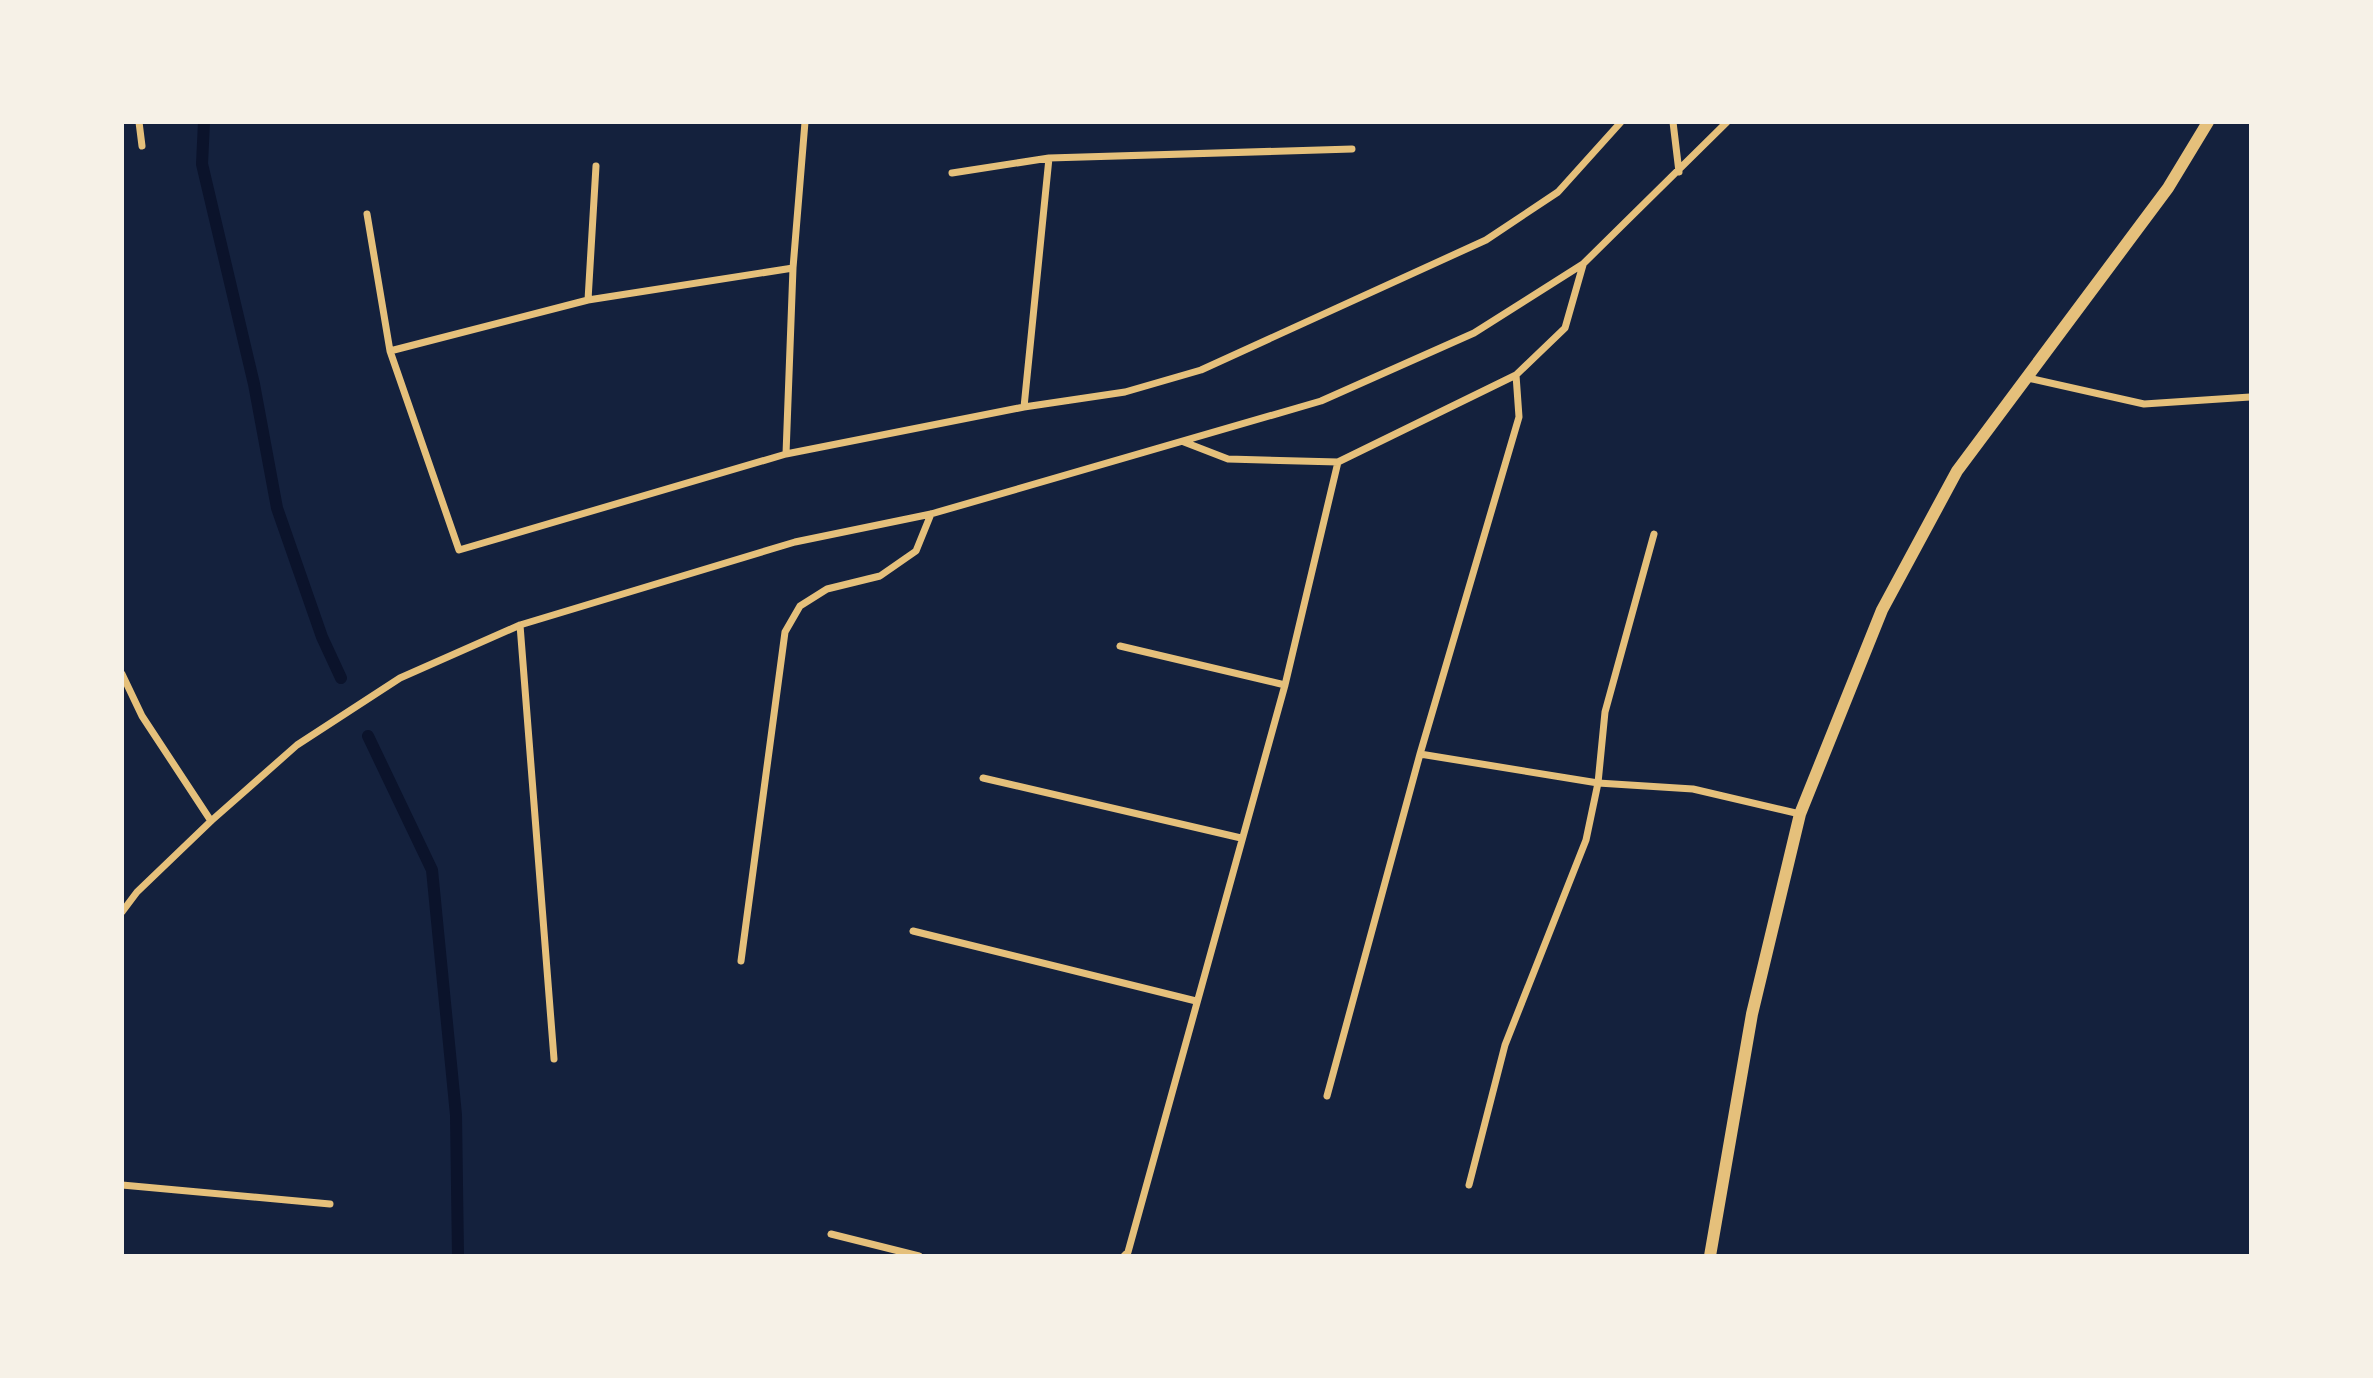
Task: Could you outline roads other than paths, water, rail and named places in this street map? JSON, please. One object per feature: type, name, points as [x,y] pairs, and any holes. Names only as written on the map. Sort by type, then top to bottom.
[{"type":"street","points":[[139,122],[142,146]]},
{"type":"street","points":[[786,454],[793,268],[805,122]]},
{"type":"street","points":[[367,214],[390,351],[459,550],[786,454],[1024,408],[1125,392],[1201,370],[1486,240],[1559,192],[1622,122]]},
{"type":"street","points":[[1672,122],[1679,172]]},
{"type":"street","points":[[122,912],[137,892],[211,821],[297,745],[395,681],[520,625],[795,542],[931,514],[1321,401],[1474,333],[1583,264],[1727,122]]},
{"type":"street","points":[[1710,1255],[1752,1014],[1800,814],[1882,610],[1957,471],[2168,188],[2208,122]]},
{"type":"street","points":[[952,173],[1049,158],[1352,149]]},
{"type":"street","points":[[1024,408],[1049,158]]},
{"type":"street","points":[[588,300],[596,166]]},
{"type":"street","points":[[1183,442],[1228,459],[1338,462],[1516,375],[1565,328],[1583,264]]},
{"type":"street","points":[[390,351],[588,300],[793,268]]},
{"type":"street","points":[[1326,1096],[1420,754],[1519,416],[1516,375]]},
{"type":"street","points":[[2028,378],[2144,404],[2250,397]]},
{"type":"street","points":[[1124,1255],[1128,1252],[1285,685],[1338,462]]},
{"type":"street","points":[[741,961],[785,632],[800,606],[827,589],[880,576],[916,551],[931,514]]},
{"type":"street","points":[[1469,1185],[1505,1045],[1586,840],[1598,783],[1605,712],[1654,534]]},
{"type":"street","points":[[520,625],[554,1059]]},
{"type":"street","points":[[1120,646],[1285,685]]},
{"type":"street","points":[[122,674],[142,716],[211,821]]},
{"type":"street","points":[[1420,754],[1598,783],[1693,789],[1800,814]]},
{"type":"street","points":[[983,778],[1241,838]]},
{"type":"street","points":[[913,931],[1196,1001]]},
{"type":"street","points":[[122,1185],[330,1204]]},
{"type":"street","points":[[831,1234],[919,1255]]},
{"type":"waterway","points":[[204,122],[202,164],[254,384],[277,508],[322,637],[341,678]]},
{"type":"waterway","points":[[368,736],[432,870],[456,1115],[458,1256]]}]
